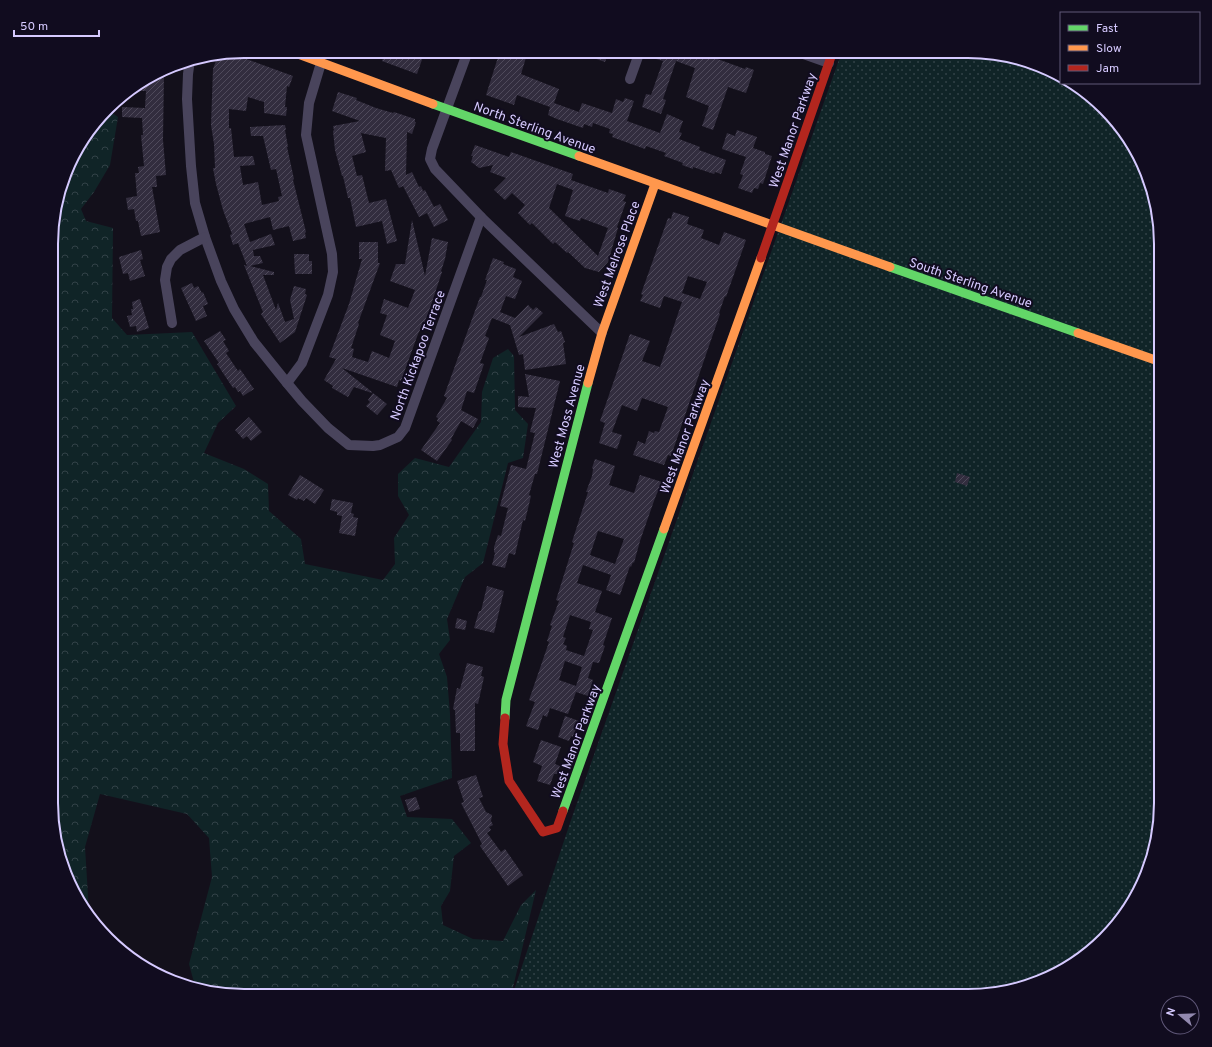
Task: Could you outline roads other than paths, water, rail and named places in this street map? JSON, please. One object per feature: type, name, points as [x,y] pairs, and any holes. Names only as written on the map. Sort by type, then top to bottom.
[{"type":"street","name":"North Sterling Avenue","points":[[308,58],[773,226]]},
{"type":"street","points":[[465,58],[432,149],[430,159],[435,169],[481,217],[602,333]]},
{"type":"street","points":[[630,79],[638,58]]},
{"type":"street","points":[[815,58],[829,63]]},
{"type":"street","name":"West Manor Parkway","points":[[558,828],[773,226],[831,58]]},
{"type":"street","points":[[287,383],[302,363],[328,295],[333,272],[332,254],[306,135],[309,103],[321,63]]},
{"type":"street","name":"North Kickapoo Terrace","points":[[189,66],[187,99],[195,203],[204,237],[221,281],[234,309],[254,342],[302,402],[328,428],[349,445],[373,446],[386,443],[398,436],[406,426],[481,217]]},
{"type":"street","name":"West Melrose Place","points":[[602,333],[655,184]]},
{"type":"street","name":"South Sterling Avenue","points":[[773,226],[1154,360]]},
{"type":"street","points":[[172,323],[165,280],[167,267],[171,259],[180,250],[204,237]]},
{"type":"street","name":"West Moss Avenue","points":[[558,828],[543,832],[510,781],[503,744],[506,700],[602,333]]}]
